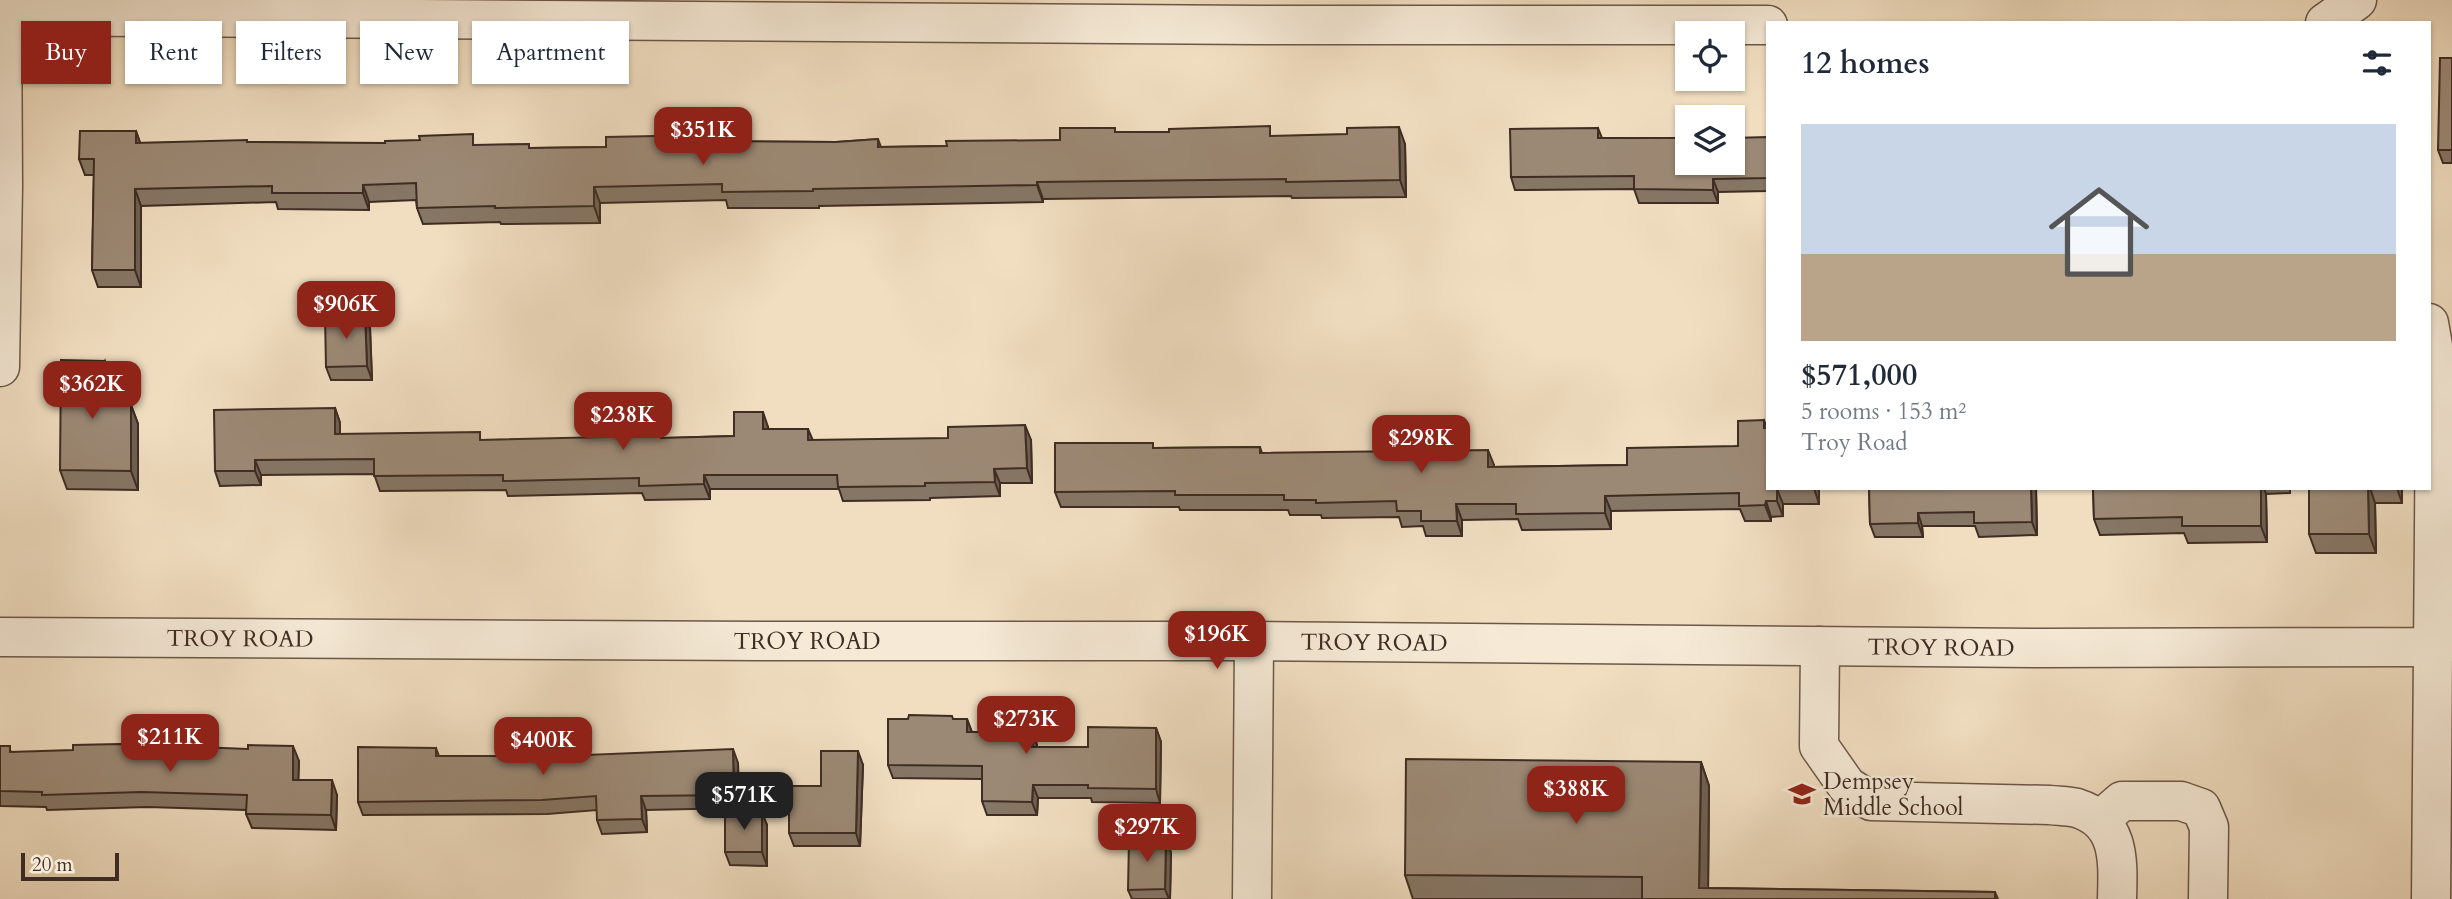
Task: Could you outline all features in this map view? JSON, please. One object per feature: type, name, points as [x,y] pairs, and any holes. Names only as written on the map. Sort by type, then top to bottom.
[{"type":"street","points":[[2328,21],[2357,0]]},
{"type":"street","points":[[0,367],[1,11],[1243,25],[1766,25]]},
{"type":"street","points":[[2431,338],[2442,643],[2431,899]]},
{"type":"street","name":"TROY ROAD","points":[[0,636],[1820,646],[2442,643]]},
{"type":"street","points":[[1252,899],[1254,641]]},
{"type":"street","points":[[1820,646],[1819,746],[1847,786],[1871,801],[2077,808],[2100,820],[2113,838],[2118,862],[2117,899]]},
{"type":"street","points":[[2100,820],[2122,801],[2181,801],[2201,808],[2209,827],[2208,899]]},
{"type":"building","points":[[2440,58],[2452,58],[2452,150],[2438,150]]},
{"type":"building","points":[[1270,126],[1270,136],[1347,134],[1347,128],[1399,127],[1400,180],[1037,182],[1037,185],[722,192],[722,184],[594,187],[594,206],[495,208],[417,208],[416,183],[363,185],[363,193],[272,193],[272,186],[135,189],[135,270],[92,270],[94,159],[79,159],[80,131],[136,131],[136,143],[247,140],[385,143],[420,140],[419,136],[473,134],[473,145],[529,144],[529,148],[606,147],[606,137],[705,135],[705,141],[836,142],[878,139],[878,147],[947,146],[946,141],[1060,140],[1060,128],[1169,132],[1169,129]]},
{"type":"building","points":[[1598,128],[1598,138],[1675,138],[1675,175],[1745,175],[1745,138],[1766,137],[1766,178],[1713,179],[1713,190],[1634,189],[1634,176],[1511,177],[1510,129]]},
{"type":"building","points":[[365,314],[367,366],[326,367],[325,316]]},
{"type":"building","points":[[61,360],[105,361],[104,405],[131,405],[131,471],[60,470]]},
{"type":"building","points":[[335,408],[335,434],[480,432],[480,440],[605,437],[605,433],[661,431],[661,438],[734,436],[734,412],[763,412],[763,429],[808,429],[808,440],[948,438],[948,427],[1025,425],[1027,468],[994,469],[995,482],[838,487],[837,475],[704,475],[704,484],[639,486],[639,478],[503,481],[503,475],[374,476],[374,459],[255,460],[255,471],[215,471],[214,410]]},
{"type":"building","points":[[1764,420],[1766,490],[1777,490],[1777,501],[1766,501],[1765,505],[1739,506],[1739,493],[1605,496],[1605,513],[1516,514],[1516,504],[1456,504],[1457,521],[1421,521],[1421,511],[1397,511],[1396,501],[1316,503],[1316,500],[1284,500],[1284,495],[1175,495],[1175,491],[1055,492],[1055,443],[1153,443],[1153,448],[1260,447],[1260,453],[1488,450],[1488,467],[1627,465],[1627,448],[1738,446],[1738,421]]},
{"type":"building","points":[[1869,490],[2031,490],[2032,522],[1974,523],[1974,512],[1918,513],[1918,523],[1870,524]]},
{"type":"building","points":[[2093,490],[2261,490],[2261,526],[2182,526],[2182,517],[2094,519]]},
{"type":"building","points":[[2309,490],[2368,490],[2369,534],[2309,534]]},
{"type":"building","points":[[909,715],[967,719],[967,732],[1033,732],[1032,747],[1088,747],[1088,727],[1156,728],[1156,789],[1033,785],[1032,802],[982,801],[982,766],[888,765],[888,719],[908,719]]},
{"type":"building","points":[[73,745],[248,749],[248,745],[293,746],[293,780],[332,780],[331,815],[246,814],[247,795],[141,792],[42,795],[42,792],[0,791],[0,746],[10,746],[10,752],[73,750]]},
{"type":"building","points":[[358,747],[436,748],[436,756],[561,756],[733,749],[734,795],[641,796],[642,819],[597,820],[596,796],[542,800],[358,802]]},
{"type":"building","points":[[821,751],[858,751],[856,833],[789,833],[789,786],[821,786]]},
{"type":"building","points":[[1406,759],[1701,762],[1699,888],[1995,892],[1995,899],[1642,899],[1642,877],[1405,875]]},
{"type":"building","points":[[725,812],[762,812],[762,852],[725,852]]},
{"type":"building","points":[[1129,839],[1166,839],[1165,889],[1128,890]]},
{"type":"place","name":"Dempsey Middle School","points":[[1802,794]]}]
